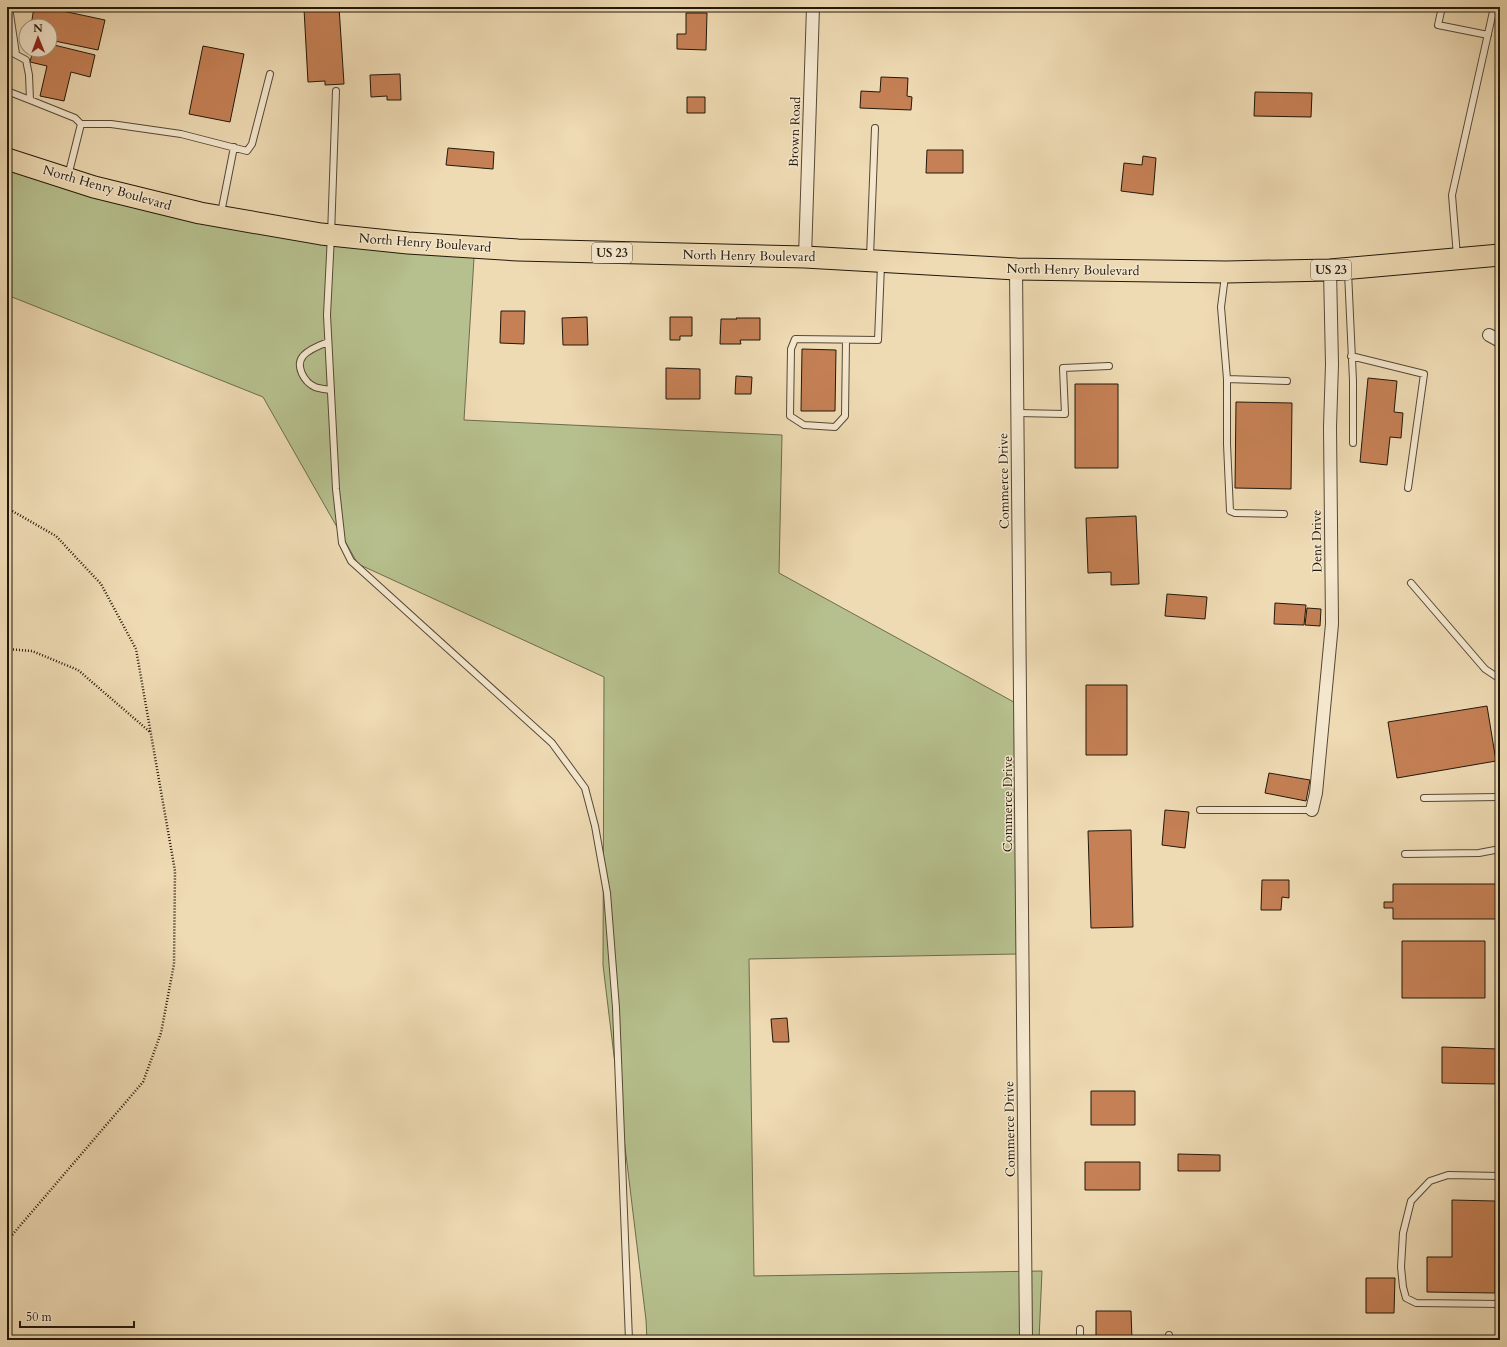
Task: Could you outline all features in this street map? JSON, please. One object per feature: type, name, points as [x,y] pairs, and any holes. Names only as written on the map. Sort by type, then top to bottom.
[{"type":"highway","name":"North Henry Boulevard","points":[[7,159],[68,179],[134,198],[220,216],[331,235],[408,243],[518,250],[805,257],[1016,269],[1226,272],[1339,269],[1458,260],[1500,255]]},
{"type":"street","name":"Brown Road","points":[[805,257],[813,7]]},
{"type":"street","name":"Commerce Drive","points":[[1016,269],[1026,1340]]},
{"type":"street","name":"Dent Drive","points":[[1312,810],[1316,793],[1332,624],[1330,427],[1332,364],[1339,269]]},
{"type":"street","points":[[1488,335],[1500,341]]},
{"type":"lane","points":[[1442,7],[1438,25],[1488,35]]},
{"type":"lane","points":[[1458,260],[1452,195],[1494,7]]},
{"type":"lane","points":[[8,8],[16,54]]},
{"type":"lane","points":[[7,50],[26,60],[29,75],[30,100]]},
{"type":"lane","points":[[81,124],[111,124],[174,133],[247,151],[252,144],[270,74]]},
{"type":"lane","points":[[7,91],[76,118],[81,124]]},
{"type":"lane","points":[[336,91],[327,315],[336,489],[342,543],[351,561],[552,743],[585,788],[595,826],[606,893],[616,1000],[629,1340]]},
{"type":"lane","points":[[68,179],[81,124]]},
{"type":"lane","points":[[846,340],[845,416],[835,427],[804,425],[790,416],[791,349],[796,339],[878,340],[875,128]]},
{"type":"lane","points":[[220,216],[234,148]]},
{"type":"lane","points":[[1339,269],[1351,356],[1353,444]]},
{"type":"lane","points":[[1226,272],[1221,307],[1227,379],[1227,444],[1230,511],[1235,513],[1284,514]]},
{"type":"lane","points":[[328,342],[308,352],[303,356],[300,364],[302,375],[310,383],[315,387],[330,390]]},
{"type":"lane","points":[[1351,356],[1424,374],[1408,488]]},
{"type":"lane","points":[[1018,413],[1065,414],[1063,368],[1109,366]]},
{"type":"lane","points":[[1227,379],[1287,381]]},
{"type":"lane","points":[[1411,584],[1485,669],[1500,679]]},
{"type":"lane","points":[[1424,798],[1500,797]]},
{"type":"lane","points":[[1200,810],[1312,810]]},
{"type":"lane","points":[[1405,854],[1479,853],[1500,849]]},
{"type":"lane","points":[[1500,1176],[1448,1175],[1430,1181],[1411,1201],[1403,1233],[1401,1267],[1403,1287],[1406,1298],[1416,1303],[1500,1304]]},
{"type":"lane","points":[[1080,1329],[1080,1340]]},
{"type":"path","points":[[7,508],[56,536],[101,584],[136,648],[175,871],[174,964],[161,1033],[143,1082],[7,1241]]},
{"type":"path","points":[[7,649],[32,651],[78,670],[150,733]]},
{"type":"green space","points":[[7,159],[184,213],[475,242],[464,420],[782,435],[779,573],[1021,706],[1017,954],[749,959],[754,1276],[1042,1271],[1039,1340],[647,1340],[646,1320],[603,965],[604,677],[358,564],[263,397],[7,295]]},
{"type":"building","points":[[34,7],[44,7],[105,20],[98,50],[58,42],[58,18],[32,18]]},
{"type":"building","points":[[339,7],[344,84],[325,85],[325,81],[308,82],[304,9]]},
{"type":"building","points":[[686,13],[707,13],[706,50],[677,49],[677,34],[686,34]]},
{"type":"building","points":[[58,46],[95,55],[90,77],[71,72],[64,101],[40,96],[47,66],[30,62],[31,58],[58,58]]},
{"type":"building","points":[[203,46],[244,54],[230,122],[189,114]]},
{"type":"building","points":[[400,74],[401,100],[387,100],[387,96],[371,97],[370,75]]},
{"type":"building","points":[[881,77],[908,78],[907,96],[912,97],[911,110],[860,108],[861,91],[880,92]]},
{"type":"building","points":[[1255,92],[1312,93],[1311,117],[1254,116]]},
{"type":"building","points":[[687,97],[705,97],[705,113],[687,113]]},
{"type":"building","points":[[448,148],[494,152],[493,169],[446,165]]},
{"type":"building","points":[[927,150],[963,150],[963,173],[926,173]]},
{"type":"building","points":[[1143,156],[1156,158],[1153,195],[1121,191],[1124,163],[1142,165]]},
{"type":"building","points":[[501,311],[525,311],[524,344],[500,343]]},
{"type":"building","points":[[587,317],[588,345],[563,345],[562,318]]},
{"type":"building","points":[[670,317],[692,317],[692,336],[680,336],[680,340],[670,340]]},
{"type":"building","points":[[736,318],[760,318],[760,340],[740,340],[741,344],[720,344],[721,319],[737,319]]},
{"type":"building","points":[[802,349],[836,350],[835,411],[801,411]]},
{"type":"building","points":[[666,368],[700,369],[700,399],[666,399]]},
{"type":"building","points":[[736,376],[752,377],[751,394],[735,394]]},
{"type":"building","points":[[1368,378],[1397,381],[1394,412],[1403,413],[1401,438],[1390,437],[1387,465],[1360,462]]},
{"type":"building","points":[[1075,384],[1118,384],[1118,468],[1075,468]]},
{"type":"building","points":[[1236,402],[1292,403],[1291,489],[1235,488]]},
{"type":"building","points":[[1136,516],[1139,584],[1111,585],[1111,572],[1088,573],[1086,518]]},
{"type":"building","points":[[1167,594],[1207,597],[1205,619],[1165,616]]},
{"type":"building","points":[[1275,603],[1306,605],[1304,625],[1274,624]]},
{"type":"building","points":[[1307,608],[1321,609],[1320,626],[1305,625]]},
{"type":"building","points":[[1086,685],[1127,685],[1127,755],[1086,755]]},
{"type":"building","points":[[1487,706],[1496,761],[1397,778],[1388,722]]},
{"type":"building","points":[[1269,773],[1310,780],[1306,801],[1265,793]]},
{"type":"building","points":[[1165,810],[1189,812],[1185,848],[1162,845]]},
{"type":"building","points":[[1131,830],[1133,927],[1091,928],[1088,831]]},
{"type":"building","points":[[1262,880],[1289,880],[1289,898],[1282,897],[1281,910],[1261,910]]},
{"type":"building","points":[[1393,884],[1500,884],[1500,919],[1393,919],[1393,908],[1384,908],[1384,902],[1393,902]]},
{"type":"building","points":[[1402,941],[1485,941],[1485,998],[1402,998]]},
{"type":"building","points":[[787,1018],[789,1042],[773,1042],[771,1019]]},
{"type":"building","points":[[1442,1047],[1498,1049],[1497,1084],[1442,1083]]},
{"type":"building","points":[[1091,1091],[1135,1091],[1135,1125],[1091,1125]]},
{"type":"building","points":[[1178,1154],[1220,1155],[1220,1171],[1178,1171]]},
{"type":"building","points":[[1085,1162],[1140,1162],[1140,1190],[1085,1190]]},
{"type":"building","points":[[1452,1200],[1495,1201],[1495,1293],[1427,1292],[1427,1257],[1452,1257]]},
{"type":"building","points":[[1366,1278],[1395,1278],[1394,1313],[1366,1313]]},
{"type":"building","points":[[1096,1311],[1131,1311],[1132,1340],[1096,1340]]}]
